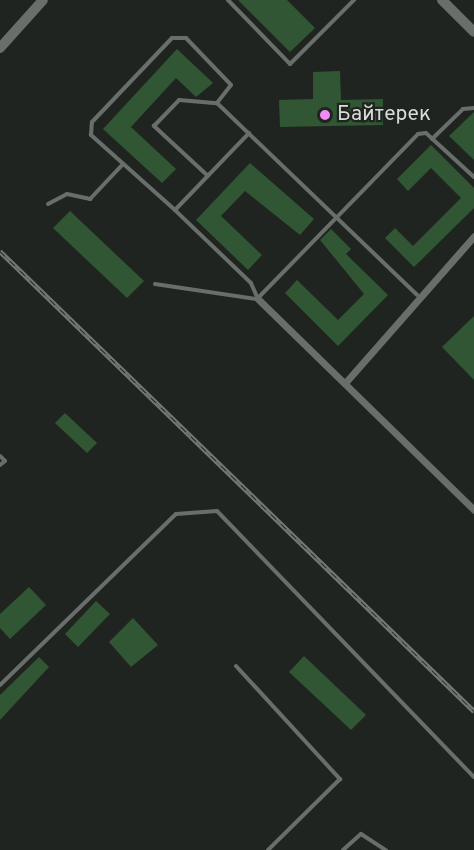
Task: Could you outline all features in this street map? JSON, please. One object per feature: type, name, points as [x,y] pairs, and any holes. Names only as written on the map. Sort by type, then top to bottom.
[{"type":"main road","points":[[0,48],[43,0]]},
{"type":"main road","points":[[442,0],[474,32]]},
{"type":"street","points":[[345,383],[402,324],[417,295],[474,236]]},
{"type":"street","points":[[258,299],[474,510]]},
{"type":"lane","points":[[228,0],[290,64],[354,0]]},
{"type":"lane","points":[[217,103],[231,85],[186,38],[172,38],[92,122],[91,135],[175,210],[251,283],[258,299]]},
{"type":"lane","points":[[208,176],[154,126],[179,100],[217,103],[417,295]]},
{"type":"lane","points":[[432,139],[464,109],[474,108]]},
{"type":"lane","points":[[175,210],[249,133]]},
{"type":"lane","points":[[258,299],[418,134],[432,139],[474,177]]},
{"type":"lane","points":[[48,204],[67,194],[90,199],[122,165]]},
{"type":"lane","points":[[155,284],[258,299]]},
{"type":"lane","points":[[0,456],[5,461],[0,465]]},
{"type":"lane","points":[[0,685],[176,514],[217,511],[474,777]]},
{"type":"lane","points":[[236,666],[340,779],[268,850]]},
{"type":"lane","points":[[343,850],[361,834],[386,850]]},
{"type":"building","points":[[238,0],[287,0],[315,28],[290,52]]},
{"type":"building","points":[[177,49],[213,83],[196,97],[176,78],[131,127],[176,169],[162,183],[103,129]]},
{"type":"building","points":[[340,71],[341,100],[383,99],[383,125],[280,127],[279,100],[313,99],[313,72]]},
{"type":"building","points":[[474,112],[474,160],[449,136]]},
{"type":"building","points":[[431,145],[474,188],[474,208],[414,267],[385,238],[395,228],[413,246],[461,198],[431,168],[408,191],[397,179]]},
{"type":"building","points":[[250,163],[314,219],[300,235],[245,191],[221,216],[262,255],[248,270],[196,220]]},
{"type":"building","points":[[70,211],[144,281],[127,298],[53,228]]},
{"type":"building","points":[[331,229],[351,249],[346,254],[388,295],[338,346],[285,293],[297,280],[338,320],[364,294],[320,240]]},
{"type":"building","points":[[474,316],[474,380],[442,347]]},
{"type":"building","points":[[65,413],[97,443],[87,453],[55,423]]},
{"type":"building","points":[[29,587],[46,605],[10,639],[0,628],[0,614]]},
{"type":"building","points":[[96,601],[110,614],[78,647],[65,634]]},
{"type":"building","points":[[133,618],[158,645],[131,667],[109,642]]},
{"type":"building","points":[[304,656],[366,715],[351,730],[289,672]]},
{"type":"building","points":[[39,657],[49,667],[0,720],[0,695]]},
{"type":"railway","points":[[0,251],[474,711]]},
{"type":"place","name":"Байтерек","points":[[325,115]]}]
